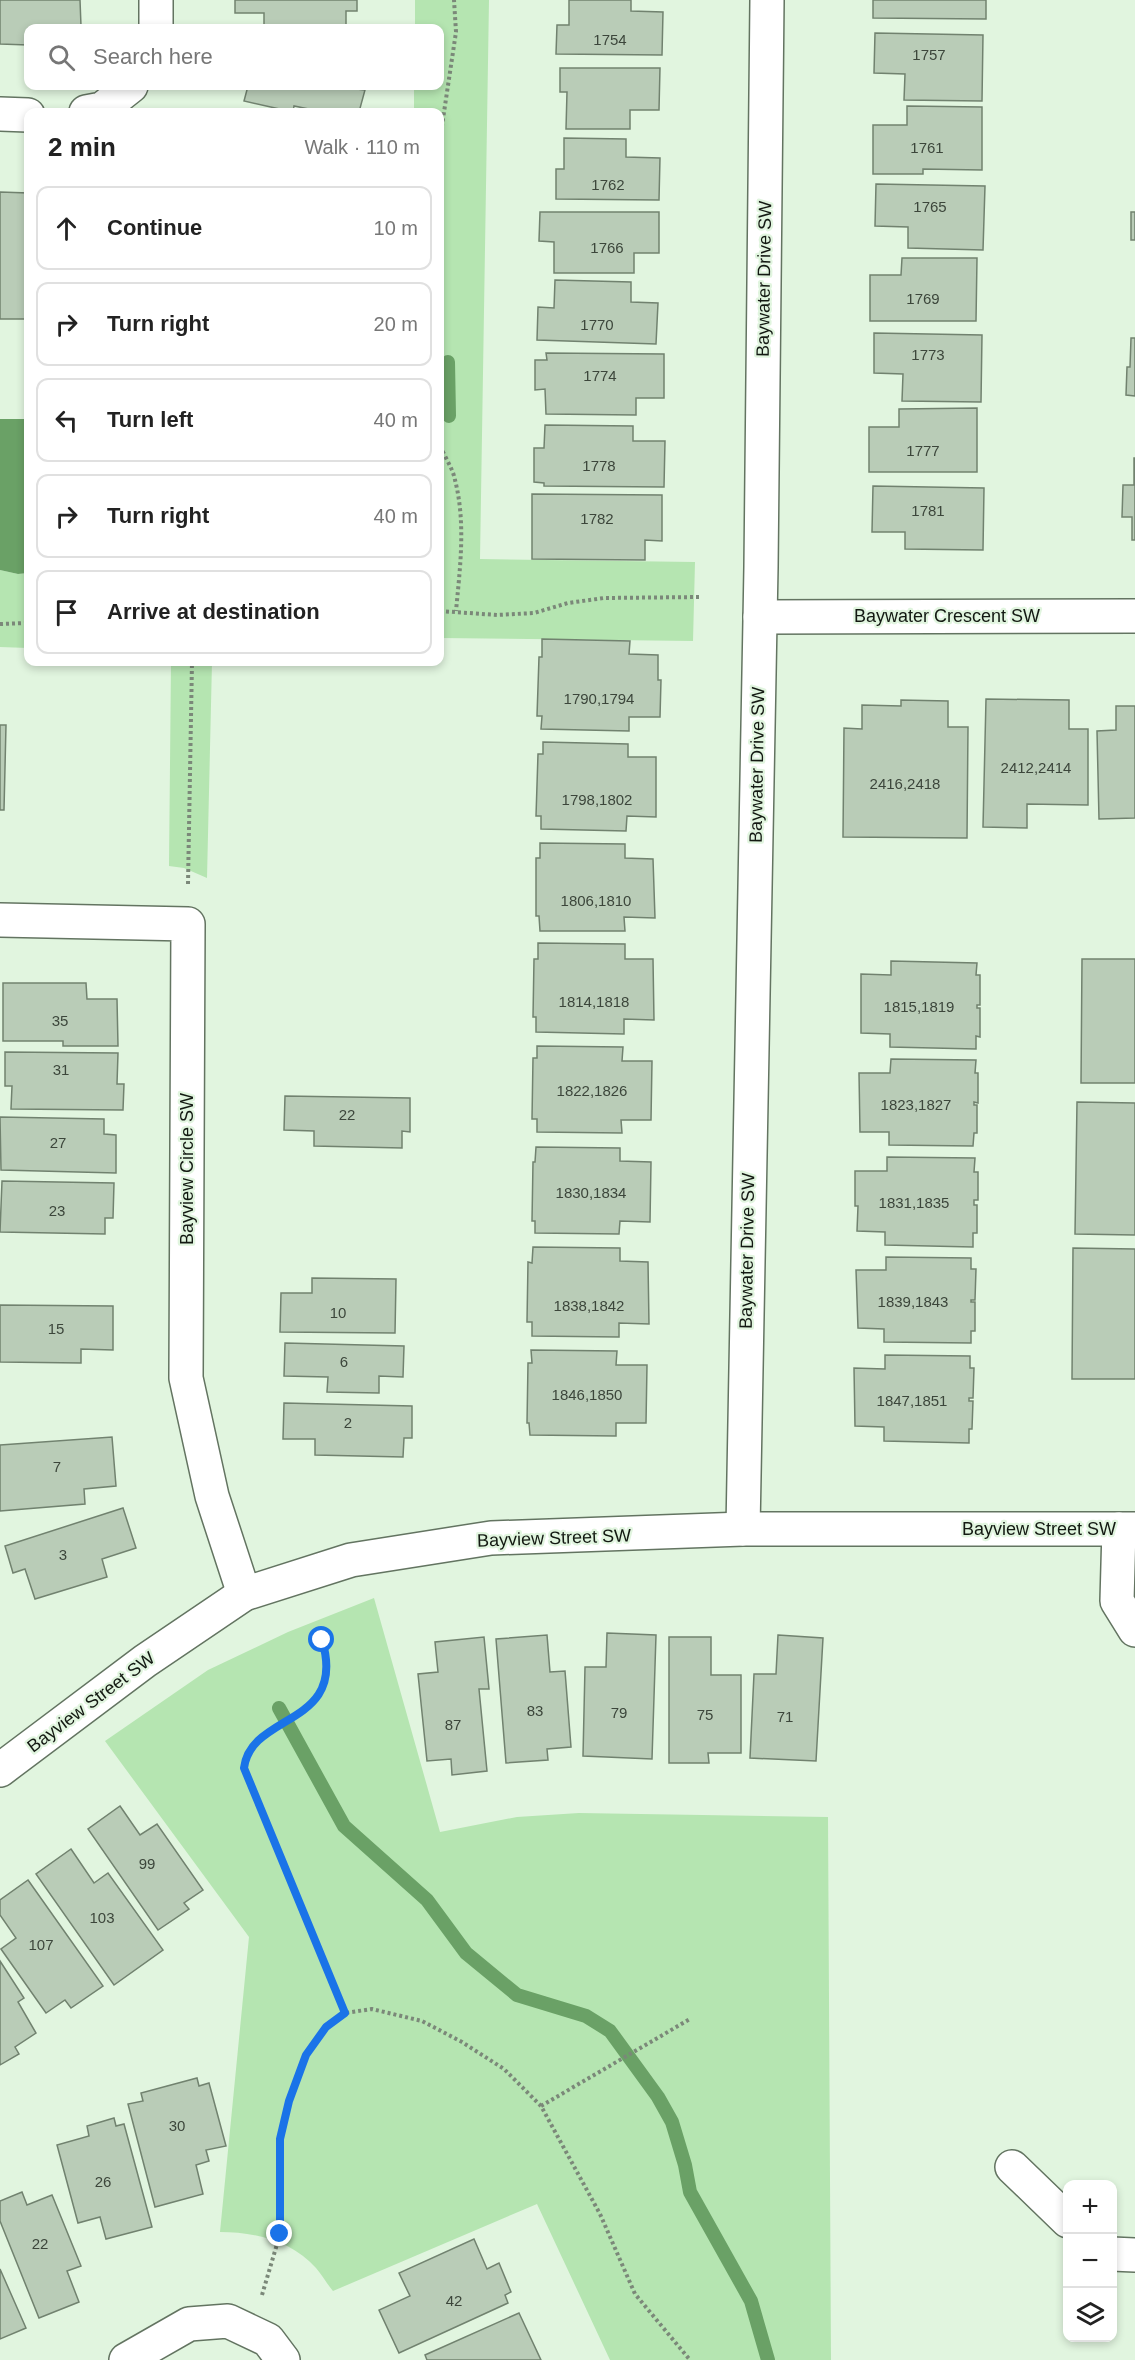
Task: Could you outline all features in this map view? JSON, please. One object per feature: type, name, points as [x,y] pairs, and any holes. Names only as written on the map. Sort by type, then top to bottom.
[{"type":"street","points":[[156,0],[156,24]]},
{"type":"street","name":"Baywater Drive SW","points":[[743,1530],[760,617],[767,0]]},
{"type":"street","points":[[103,108],[126,90]]},
{"type":"street","points":[[0,114],[24,115]]},
{"type":"street","name":"Baywater Crescent SW","points":[[760,617],[1135,616]]},
{"type":"street","points":[[0,920],[188,924]]},
{"type":"street","name":"Bayview Circle SW","points":[[188,924],[186,1378],[212,1496],[244,1594]]},
{"type":"street","points":[[1127,1529],[1117,1601],[1135,1630]]},
{"type":"street","name":"Bayview Street SW","points":[[0,1770],[145,1661],[244,1594],[351,1560],[491,1538],[743,1530],[1127,1529]]},
{"type":"street","points":[[1012,2167],[1063,2216]]},
{"type":"street","points":[[1117,2254],[1135,2255]]},
{"type":"street","points":[[126,2360],[189,2324],[228,2321],[268,2340],[284,2360]]},
{"type":"path","points":[[444,112],[456,32],[454,0]]},
{"type":"path","points":[[444,455],[455,478],[460,510],[461,557],[456,611]]},
{"type":"path","points":[[444,611],[534,613],[568,603],[604,598],[700,597]]},
{"type":"path","points":[[0,624],[24,623]]},
{"type":"path","points":[[188,924],[192,666]]},
{"type":"path","points":[[322,1640],[328,1660],[324,1685],[311,1705],[254,1744],[245,1756],[244,1768],[345,2013]]},
{"type":"path","points":[[250,2331],[280,2234],[280,2139],[289,2101],[306,2055],[326,2027],[345,2013],[372,2009],[422,2021],[462,2042],[504,2068],[541,2106],[600,2214],[635,2294],[690,2360]]},
{"type":"path","points":[[541,2106],[690,2019]]},
{"type":"shaded area","points":[[415,0],[489,0],[480,559],[695,562],[693,641],[444,638],[444,108],[414,108],[414,90],[444,90],[444,24],[415,24]]},
{"type":"shaded area","points":[[0,419],[24,419],[24,573],[0,570]]},
{"type":"shaded area","points":[[0,570],[24,573],[24,648],[0,647]]},
{"type":"shaded area","points":[[171,666],[212,666],[207,878],[184,868],[169,866]]},
{"type":"shaded area","points":[[374,1598],[440,1832],[517,1817],[579,1813],[828,1817],[831,2360],[610,2360],[537,2204],[333,2291],[316,2268],[296,2251],[259,2236],[220,2232],[249,1937],[105,1741],[208,1670],[288,1632]]},
{"type":"building","points":[[0,0],[80,0],[81,24],[24,24],[24,45],[0,44]]},
{"type":"building","points":[[235,0],[357,0],[357,11],[346,11],[346,24],[264,24],[264,13],[235,13]]},
{"type":"building","points":[[569,0],[631,0],[631,11],[663,12],[662,55],[556,54],[557,25],[569,25]]},
{"type":"building","points":[[873,0],[986,0],[986,19],[873,18]]},
{"type":"building","points":[[875,33],[983,35],[982,101],[904,100],[905,74],[874,73]]},
{"type":"building","points":[[560,68],[660,68],[659,110],[630,110],[630,129],[566,129],[567,92],[560,92]]},
{"type":"building","points":[[247,90],[365,90],[360,108],[294,106],[294,108],[275,108],[244,101]]},
{"type":"building","points":[[907,106],[982,107],[982,170],[923,169],[923,174],[873,174],[873,125],[907,125]]},
{"type":"building","points":[[564,138],[626,139],[626,157],[660,158],[659,200],[556,199],[556,169],[564,169]]},
{"type":"building","points":[[876,184],[985,186],[983,250],[908,248],[908,227],[875,226]]},
{"type":"building","points":[[0,192],[24,193],[24,319],[0,319]]},
{"type":"building","points":[[540,212],[659,212],[659,253],[634,253],[634,273],[554,273],[554,242],[539,241]]},
{"type":"building","points":[[1131,212],[1135,212],[1135,240],[1131,240]]},
{"type":"building","points":[[902,258],[977,258],[976,321],[870,321],[870,275],[901,275]]},
{"type":"building","points":[[555,280],[631,282],[631,302],[658,303],[656,344],[537,340],[538,307],[554,308]]},
{"type":"building","points":[[874,333],[982,335],[981,402],[902,401],[903,374],[874,373]]},
{"type":"building","points":[[1131,338],[1135,338],[1135,396],[1126,395]]},
{"type":"building","points":[[546,353],[664,354],[664,398],[636,398],[636,415],[546,414],[545,389],[535,390],[535,360],[547,360]]},
{"type":"building","points":[[977,408],[977,472],[869,472],[869,427],[899,427],[899,409]]},
{"type":"building","points":[[545,425],[633,426],[633,441],[665,441],[664,487],[544,486],[544,483],[534,482],[534,448],[544,448]]},
{"type":"building","points":[[1134,458],[1135,540],[1132,540],[1132,517],[1122,517],[1123,485],[1134,485]]},
{"type":"building","points":[[873,486],[984,488],[983,550],[905,549],[905,532],[872,532]]},
{"type":"building","points":[[532,494],[662,495],[662,541],[645,540],[645,560],[532,559]]},
{"type":"building","points":[[542,639],[630,641],[629,654],[658,655],[658,680],[661,680],[660,717],[629,717],[629,731],[541,729],[542,716],[537,716],[539,657],[542,657]]},
{"type":"building","points":[[986,699],[1069,700],[1069,729],[1088,729],[1088,805],[1027,804],[1027,828],[983,827]]},
{"type":"building","points":[[901,700],[948,701],[948,727],[968,727],[967,838],[843,837],[844,728],[862,729],[862,705],[901,706]]},
{"type":"building","points":[[1116,706],[1135,706],[1135,818],[1099,819],[1097,731],[1116,730]]},
{"type":"building","points":[[0,725],[6,725],[4,810],[0,810]]},
{"type":"building","points":[[543,742],[628,744],[628,757],[656,757],[656,817],[627,816],[626,831],[541,829],[541,816],[536,816],[538,754],[543,754]]},
{"type":"building","points":[[540,843],[625,844],[625,858],[653,859],[655,918],[624,917],[625,931],[540,931],[539,916],[536,916],[536,858],[540,858]]},
{"type":"building","points":[[538,943],[625,944],[625,959],[653,959],[654,1020],[624,1019],[624,1034],[536,1032],[536,1017],[533,1017],[534,959],[538,959]]},
{"type":"building","points":[[1082,959],[1135,959],[1135,1083],[1081,1083]]},
{"type":"building","points":[[891,961],[977,963],[976,975],[980,975],[980,1005],[977,1005],[977,1008],[980,1008],[980,1037],[976,1036],[976,1049],[890,1047],[890,1034],[861,1033],[861,974],[891,975]]},
{"type":"building","points":[[3,983],[86,983],[87,999],[117,999],[118,1046],[63,1046],[63,1041],[3,1041]]},
{"type":"building","points":[[537,1046],[623,1047],[622,1061],[652,1061],[651,1120],[621,1120],[622,1133],[537,1132],[537,1119],[532,1119],[533,1058],[537,1058]]},
{"type":"building","points":[[5,1052],[118,1053],[117,1084],[124,1084],[123,1110],[11,1109],[12,1086],[5,1086]]},
{"type":"building","points":[[891,1059],[976,1060],[978,1103],[974,1102],[974,1105],[977,1105],[977,1133],[974,1133],[973,1146],[889,1145],[889,1132],[860,1132],[859,1073],[890,1073]]},
{"type":"building","points":[[285,1096],[410,1098],[410,1132],[402,1131],[402,1148],[314,1146],[314,1131],[284,1130]]},
{"type":"building","points":[[1077,1102],[1135,1103],[1135,1235],[1075,1234]]},
{"type":"building","points":[[0,1117],[104,1119],[104,1134],[116,1135],[116,1173],[1,1170]]},
{"type":"building","points":[[536,1147],[620,1148],[620,1161],[651,1162],[650,1222],[620,1221],[619,1234],[535,1233],[535,1221],[532,1221],[533,1162],[535,1162]]},
{"type":"building","points":[[887,1157],[975,1158],[974,1172],[978,1172],[978,1200],[974,1200],[974,1205],[977,1205],[977,1233],[973,1233],[973,1247],[885,1245],[885,1232],[857,1231],[858,1206],[855,1206],[855,1171],[887,1171]]},
{"type":"building","points":[[2,1181],[114,1183],[113,1218],[105,1218],[105,1234],[0,1232]]},
{"type":"building","points":[[533,1247],[620,1248],[620,1261],[648,1262],[649,1324],[619,1323],[619,1337],[532,1336],[532,1322],[527,1322],[528,1262],[532,1263]]},
{"type":"building","points":[[1073,1248],[1135,1249],[1135,1379],[1072,1379]]},
{"type":"building","points":[[886,1257],[971,1258],[971,1269],[976,1269],[975,1300],[971,1300],[975,1302],[975,1331],[971,1331],[971,1343],[884,1342],[884,1329],[858,1328],[856,1270],[886,1270]]},
{"type":"building","points":[[312,1278],[396,1279],[395,1333],[280,1332],[281,1293],[312,1293]]},
{"type":"building","points":[[0,1305],[113,1306],[113,1350],[81,1349],[81,1363],[0,1362]]},
{"type":"building","points":[[285,1343],[404,1346],[403,1377],[379,1376],[379,1393],[327,1392],[328,1377],[284,1376]]},
{"type":"building","points":[[531,1350],[617,1351],[616,1365],[647,1365],[646,1423],[616,1423],[616,1436],[530,1435],[529,1423],[527,1423],[528,1363],[532,1363]]},
{"type":"building","points":[[885,1355],[970,1356],[970,1368],[974,1368],[973,1398],[969,1398],[969,1401],[973,1401],[969,1443],[884,1441],[884,1427],[855,1426],[854,1368],[885,1369]]},
{"type":"building","points":[[284,1403],[412,1406],[412,1438],[404,1438],[403,1457],[315,1455],[315,1439],[283,1439]]},
{"type":"building","points":[[112,1437],[116,1486],[84,1489],[85,1504],[0,1511],[0,1445]]},
{"type":"building","points":[[123,1508],[136,1548],[102,1559],[107,1577],[35,1599],[25,1569],[13,1573],[5,1546]]},
{"type":"building","points":[[607,1633],[656,1635],[652,1759],[583,1756],[585,1667],[606,1667]]},
{"type":"building","points":[[547,1635],[550,1672],[565,1671],[571,1747],[547,1749],[548,1760],[506,1763],[496,1639]]},
{"type":"building","points":[[778,1635],[823,1638],[816,1761],[750,1758],[754,1674],[776,1674]]},
{"type":"building","points":[[484,1637],[489,1689],[479,1689],[487,1771],[452,1775],[451,1759],[427,1761],[418,1674],[438,1672],[435,1642]]},
{"type":"building","points":[[669,1637],[711,1637],[711,1675],[741,1675],[741,1753],[708,1753],[709,1763],[669,1763]]},
{"type":"building","points":[[120,1806],[140,1835],[157,1824],[203,1890],[184,1903],[189,1909],[158,1930],[88,1829]]},
{"type":"building","points":[[71,1849],[94,1883],[108,1873],[163,1950],[114,1985],[36,1874]]},
{"type":"building","points":[[28,1880],[103,1986],[71,2008],[65,2000],[46,2013],[1,1949],[16,1938],[0,1915],[0,1900]]},
{"type":"building","points":[[0,1961],[24,1998],[18,2002],[36,2033],[15,2047],[19,2054],[0,2065]]},
{"type":"building","points":[[197,2078],[199,2086],[209,2083],[226,2146],[206,2150],[209,2161],[196,2165],[203,2194],[155,2207],[128,2104],[143,2101],[141,2093]]},
{"type":"building","points":[[114,2118],[116,2126],[124,2124],[152,2227],[106,2239],[100,2217],[78,2223],[57,2145],[89,2136],[87,2126]]},
{"type":"building","points":[[22,2192],[27,2205],[52,2195],[81,2266],[67,2271],[79,2302],[39,2318],[0,2221],[0,2201]]},
{"type":"building","points":[[474,2239],[487,2269],[499,2263],[511,2292],[505,2295],[508,2303],[399,2353],[379,2310],[410,2296],[399,2273]]},
{"type":"building","points":[[0,2269],[26,2328],[0,2339]]},
{"type":"building","points":[[519,2313],[541,2360],[427,2360],[425,2355]]},
{"type":"waterway","points":[[448,362],[449,416]]},
{"type":"waterway","points":[[279,1708],[344,1826],[427,1900],[466,1953],[517,1995],[586,2016],[610,2031],[658,2097],[672,2122],[685,2165],[690,2192],[751,2301],[768,2360]]},
{"type":"route","points":[[280,2234],[282,2194],[280,2139],[289,2101],[306,2055],[326,2027],[345,2013],[244,1768],[245,1756],[254,1744],[311,1705],[324,1685],[328,1660],[322,1640]]}]
